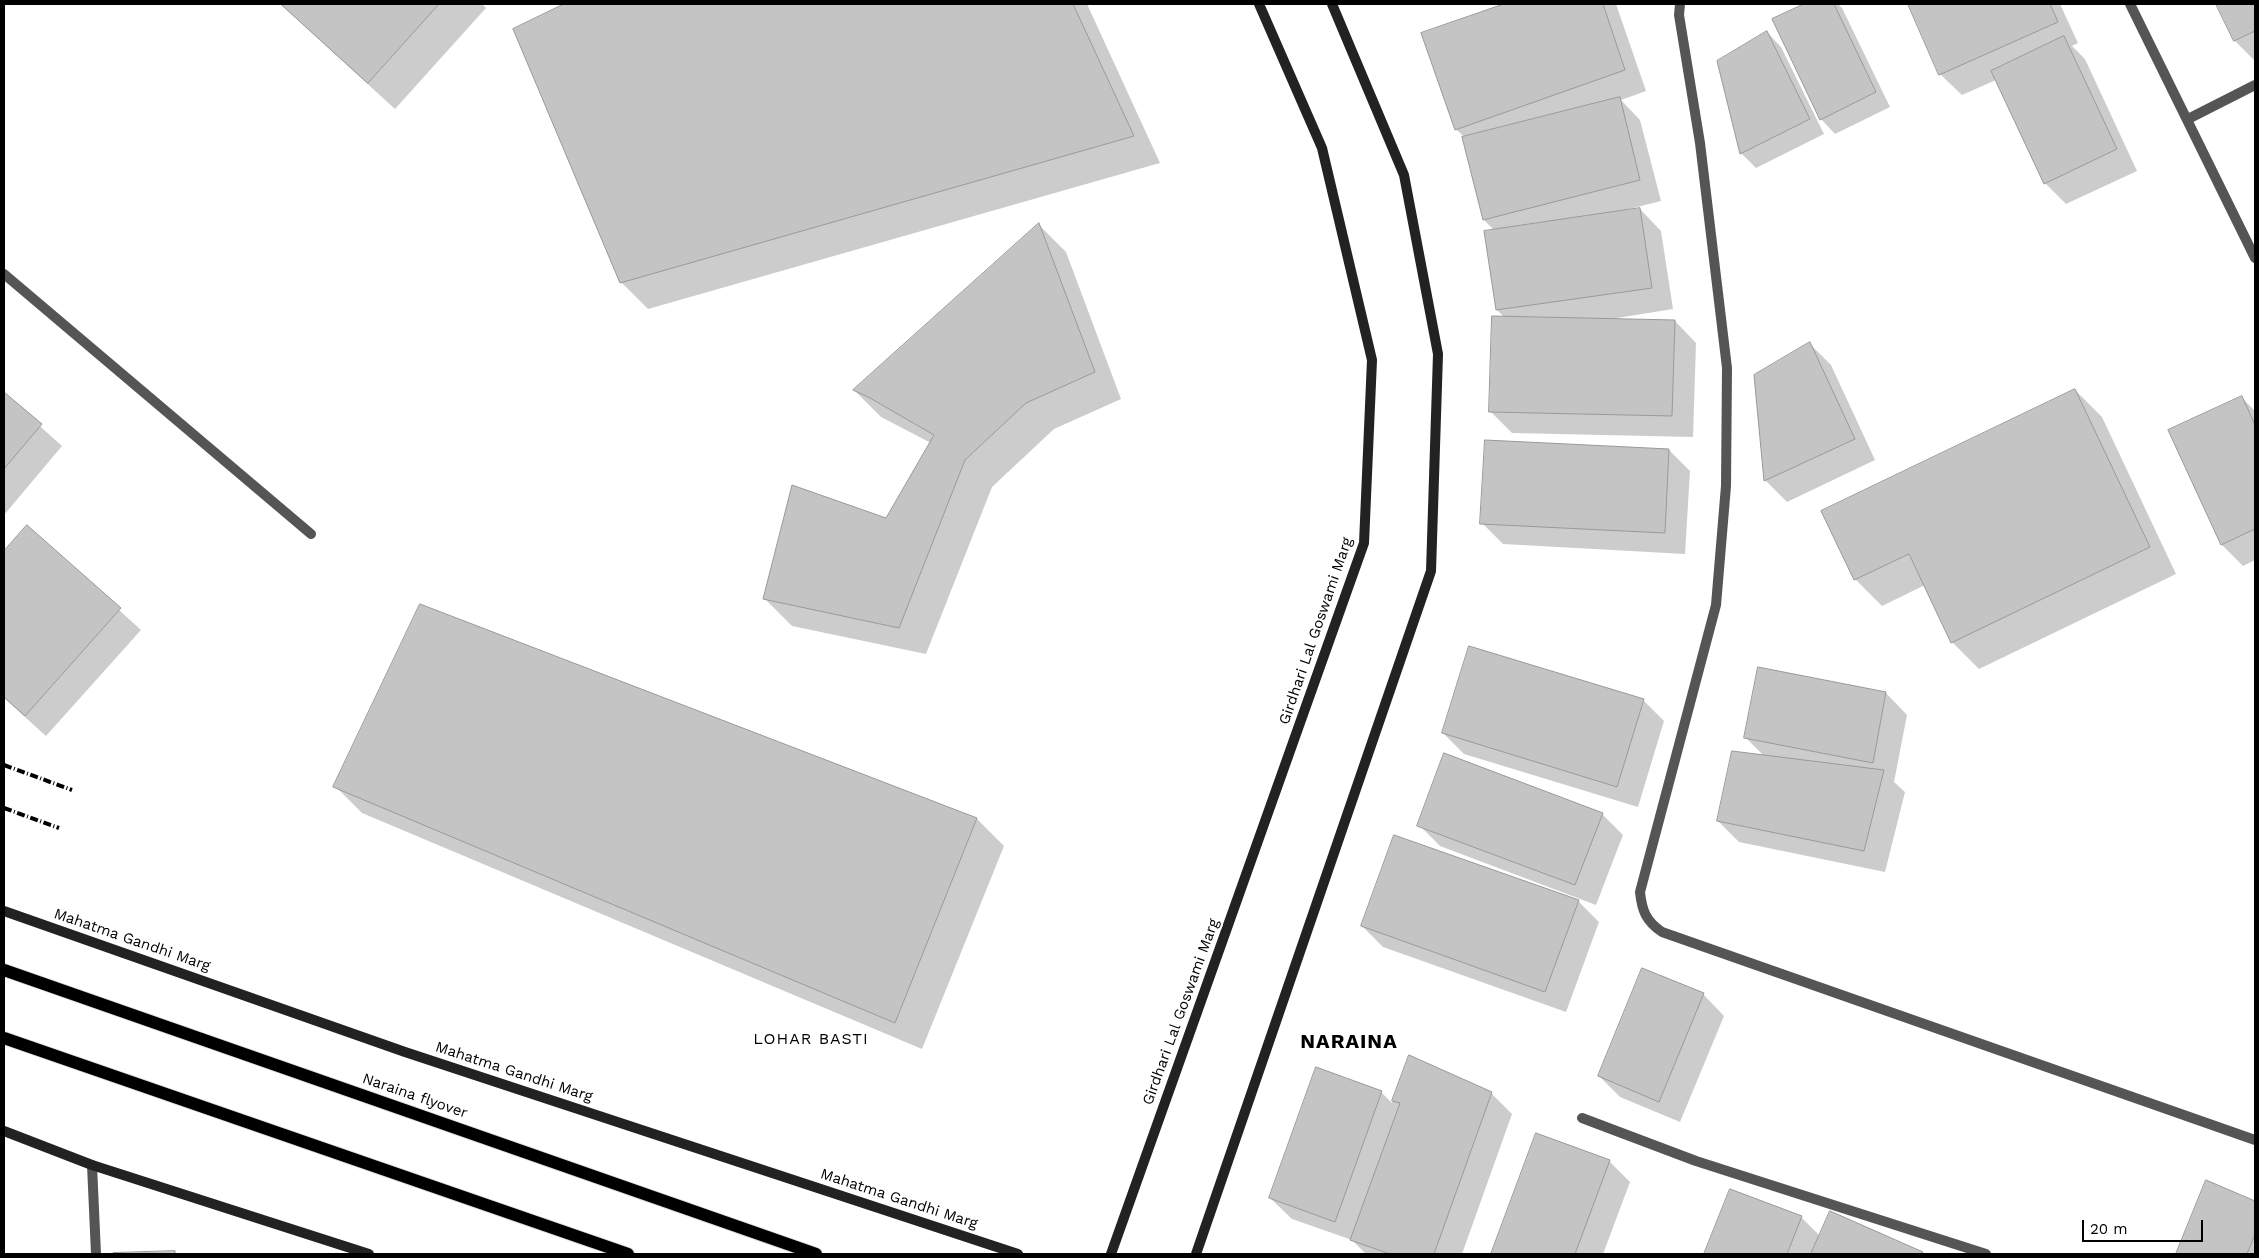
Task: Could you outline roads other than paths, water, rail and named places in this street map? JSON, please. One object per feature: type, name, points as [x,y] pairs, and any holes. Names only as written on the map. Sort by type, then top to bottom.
[{"type":"main road","name":"Girdhari Lal Goswami Marg","points":[[1111,1254],[1364,543],[1372,360],[1322,148],[1259,4]]},
{"type":"main road","points":[[1196,1254],[1431,571],[1438,354],[1404,175],[1332,4]]},
{"type":"main road","name":"Mahatma Gandhi Marg","points":[[4,911],[405,1052],[1018,1254]]},
{"type":"main road","name":"Naraina flyover","points":[[4,970],[816,1254]]},
{"type":"main road","points":[[4,1038],[628,1254]]},
{"type":"main road","points":[[4,1131],[92,1165],[369,1254]]},
{"type":"street","points":[[1680,4],[1679,15],[1700,143],[1728,368],[1726,486],[1716,605],[1640,892],[1642,909],[1650,923],[1662,932],[2255,1140]]},
{"type":"street","points":[[2130,4],[2255,258]]},
{"type":"street","points":[[2188,119],[2255,85]]},
{"type":"street","points":[[4,274],[311,534]]},
{"type":"street","points":[[1582,1118],[1696,1161],[1986,1254]]},
{"type":"street","points":[[92,1165],[96,1254]]},
{"type":"railway","points":[[4,765],[72,790]]},
{"type":"railway","points":[[4,808],[59,828]]},
{"type":"district","name":"LOHAR BASTI","points":[[811,1039]]},
{"type":"district","name":"NARAINA","points":[[1349,1042]]}]
